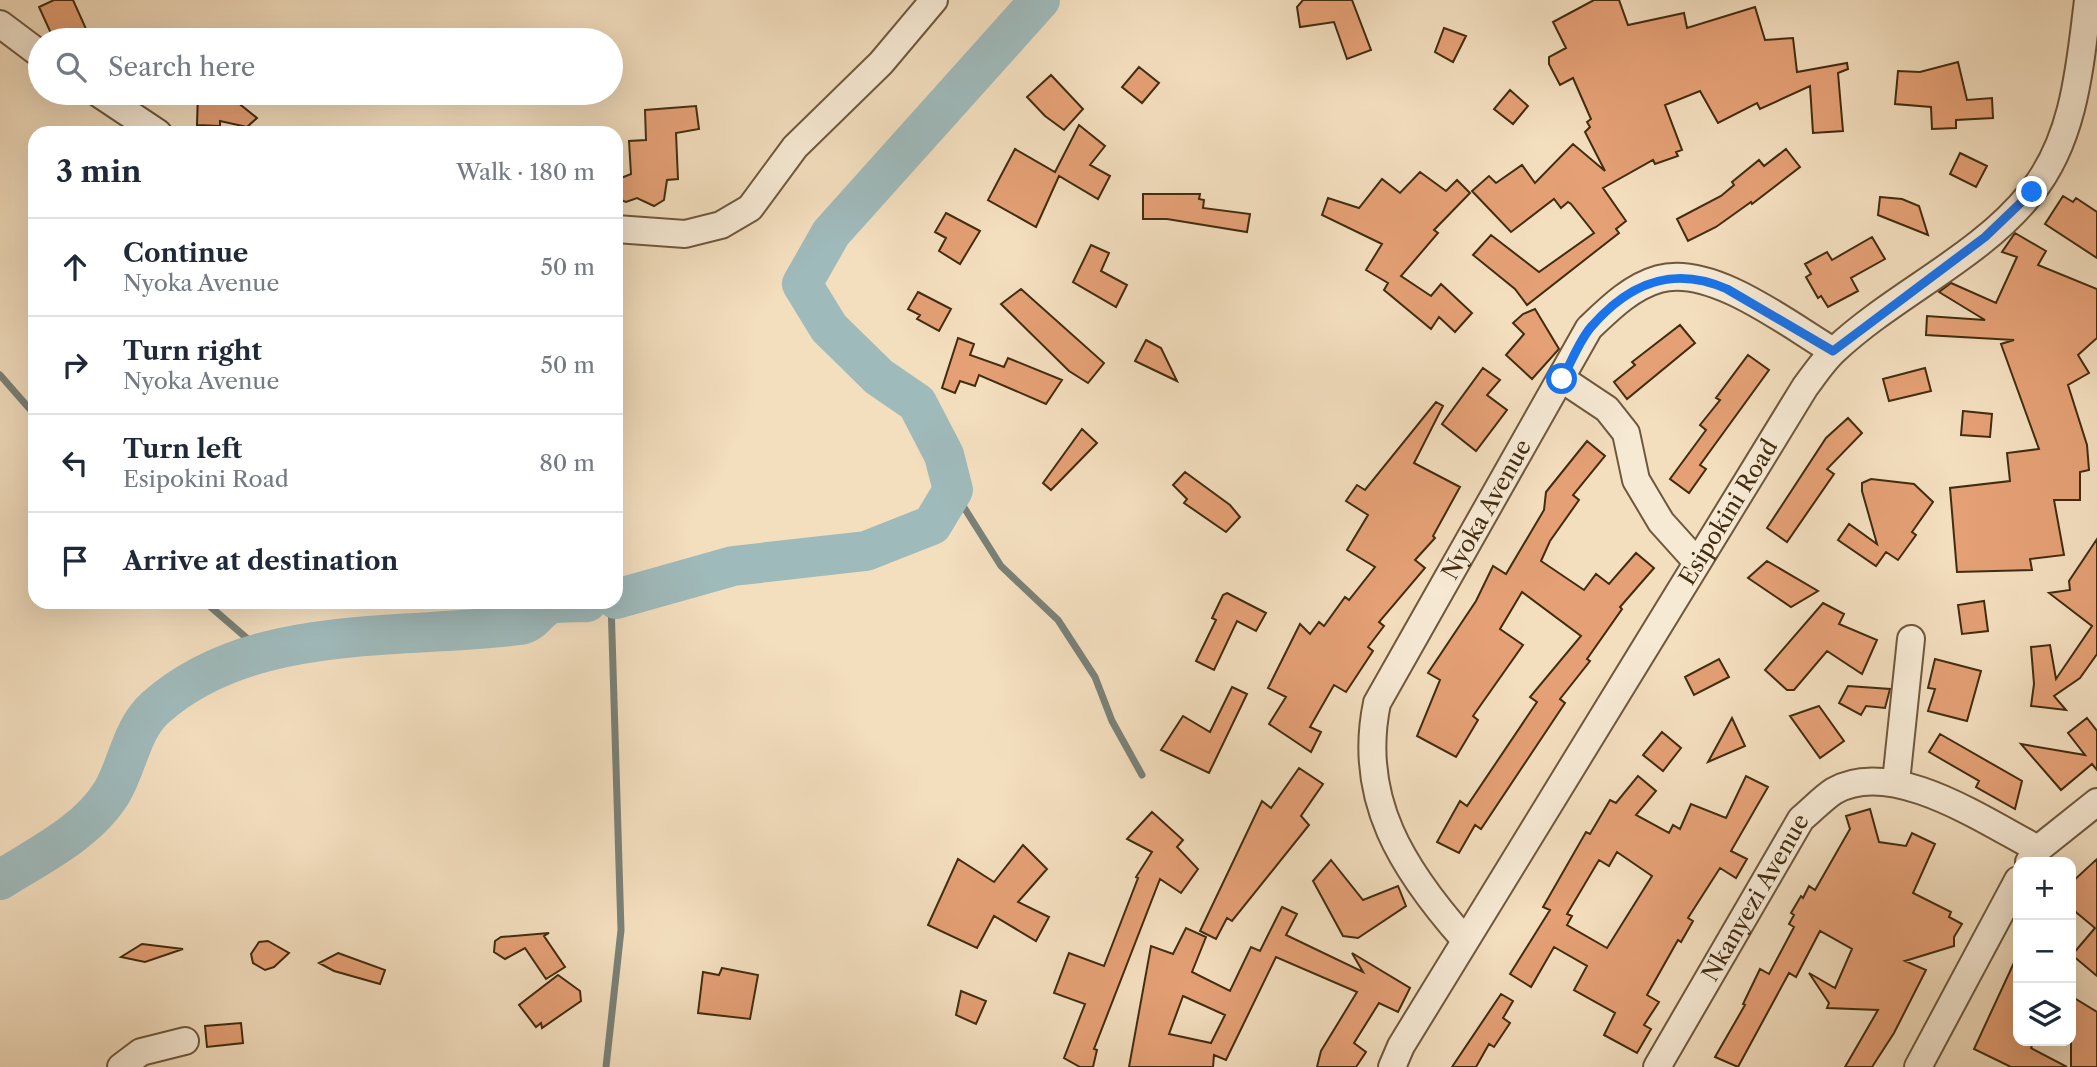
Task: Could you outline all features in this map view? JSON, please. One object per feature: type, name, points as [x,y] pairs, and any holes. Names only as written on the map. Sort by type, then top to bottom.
[{"type":"street","points":[[623,230],[685,234],[722,225],[750,208],[794,148],[881,63],[934,0]]},
{"type":"street","name":"Esipokini Road","points":[[1392,1067],[1401,1046],[1465,940],[1805,387],[1833,351],[1985,237],[2032,192],[2057,149],[2071,113],[2088,0]]},
{"type":"street","points":[[0,24],[28,45]]},
{"type":"street","points":[[116,105],[148,126]]},
{"type":"street","name":"Nyoka Avenue","points":[[1465,940],[1438,910],[1387,826],[1373,783],[1371,731],[1377,703],[1590,328],[1620,299],[1658,279],[1673,277],[1711,282],[1727,289],[1833,351]]},
{"type":"street","points":[[1562,379],[1607,409],[1626,433],[1636,480],[1661,522],[1697,562]]},
{"type":"street","points":[[1896,782],[1911,639]]},
{"type":"street","name":"Nkanyezi Avenue","points":[[1657,1067],[1801,819],[1835,791],[1852,785],[1896,782],[1955,806],[2033,856]]},
{"type":"street","points":[[2033,856],[2097,802]]},
{"type":"street","points":[[1918,1067],[2013,889]]},
{"type":"street","points":[[121,1067],[141,1052],[185,1041]]},
{"type":"building","points":[[54,0],[73,0],[86,28],[49,28],[39,7]]},
{"type":"building","points":[[1303,0],[1352,0],[1371,50],[1347,59],[1334,22],[1300,27],[1297,7]]},
{"type":"building","points":[[1594,0],[1619,0],[1628,25],[1684,13],[1687,28],[1755,7],[1765,40],[1793,38],[1797,72],[1847,63],[1848,69],[1838,73],[1843,131],[1813,133],[1810,86],[1760,109],[1757,103],[1718,123],[1700,91],[1665,105],[1682,150],[1676,152],[1678,156],[1655,164],[1653,160],[1603,188],[1626,221],[1616,229],[1619,233],[1527,305],[1515,289],[1473,255],[1491,235],[1539,272],[1594,233],[1571,204],[1568,202],[1561,208],[1554,199],[1511,232],[1472,191],[1489,176],[1496,183],[1522,165],[1535,183],[1573,144],[1605,171],[1585,132],[1590,127],[1587,122],[1591,119],[1573,78],[1560,85],[1549,64],[1549,57],[1566,48],[1553,22]]},
{"type":"building","points":[[1444,28],[1466,36],[1453,62],[1435,52]]},
{"type":"building","points":[[1958,62],[1967,100],[1992,98],[1993,118],[1956,120],[1956,128],[1932,129],[1931,107],[1895,104],[1898,71],[1920,72]]},
{"type":"building","points":[[1139,67],[1159,83],[1142,103],[1122,87]]},
{"type":"building","points":[[1051,75],[1083,109],[1064,130],[1045,116],[1027,97]]},
{"type":"building","points":[[1510,90],[1528,106],[1513,124],[1494,109]]},
{"type":"building","points":[[198,105],[241,105],[257,118],[248,126],[220,121],[220,126],[197,125]]},
{"type":"building","points":[[696,106],[699,129],[676,133],[678,179],[667,180],[664,200],[654,206],[637,198],[623,201],[623,177],[631,174],[629,141],[646,140],[645,110]]},
{"type":"building","points":[[1079,125],[1105,146],[1090,165],[1110,176],[1098,199],[1059,176],[1036,227],[988,200],[1015,149],[1055,172]]},
{"type":"building","points":[[1786,149],[1800,167],[1752,204],[1751,202],[1716,227],[1688,241],[1677,219],[1721,196],[1734,185],[1732,182],[1759,160],[1764,166]]},
{"type":"building","points":[[1960,153],[1987,166],[1976,187],[1950,174]]},
{"type":"building","points":[[1420,172],[1446,191],[1457,180],[1470,193],[1434,230],[1438,233],[1401,276],[1431,296],[1441,284],[1472,313],[1455,332],[1439,317],[1431,329],[1384,290],[1388,283],[1366,270],[1382,244],[1322,215],[1328,198],[1359,208],[1382,179],[1400,193]]},
{"type":"building","points":[[1143,194],[1200,194],[1199,199],[1204,200],[1203,208],[1250,214],[1247,232],[1167,219],[1143,219]]},
{"type":"building","points":[[2063,196],[2073,202],[2076,198],[2097,212],[2097,258],[2045,224]]},
{"type":"building","points":[[1880,197],[1902,199],[1919,206],[1928,235],[1878,215]]},
{"type":"building","points":[[946,213],[980,231],[960,264],[939,251],[946,238],[935,232]]},
{"type":"building","points":[[2015,233],[2046,251],[2038,265],[2097,289],[2097,338],[2078,355],[2089,373],[2068,385],[2087,445],[2089,470],[2080,472],[2080,500],[2054,500],[2064,555],[2030,559],[2032,570],[1957,572],[1950,488],[2010,481],[2007,453],[2039,449],[2001,344],[2014,340],[1926,335],[1927,316],[1985,320],[1939,292],[1951,283],[1996,303],[2017,257],[2002,252]]},
{"type":"building","points":[[1872,237],[1885,259],[1851,278],[1858,291],[1828,307],[1821,296],[1818,298],[1806,277],[1811,274],[1805,264],[1827,252],[1832,260]]},
{"type":"building","points":[[1091,245],[1109,253],[1101,271],[1127,285],[1116,307],[1073,282]]},
{"type":"building","points":[[1021,289],[1104,363],[1088,383],[1069,371],[1001,304]]},
{"type":"building","points":[[918,292],[951,309],[939,331],[917,319],[920,315],[908,309]]},
{"type":"building","points":[[1535,309],[1559,349],[1532,379],[1506,355],[1524,334],[1513,323],[1523,314]]},
{"type":"building","points":[[1680,325],[1695,343],[1627,399],[1614,382],[1635,365],[1632,362]]},
{"type":"building","points":[[958,338],[974,344],[970,355],[1004,367],[1008,358],[1062,380],[1046,404],[979,375],[975,386],[960,381],[955,393],[942,388]]},
{"type":"building","points":[[1146,340],[1161,348],[1177,381],[1135,361]]},
{"type":"building","points":[[1748,355],[1769,370],[1700,465],[1706,469],[1689,493],[1670,479],[1706,430],[1700,425],[1720,400],[1716,398]]},
{"type":"building","points":[[1483,368],[1500,380],[1487,395],[1507,410],[1476,451],[1442,424]]},
{"type":"building","points":[[1925,368],[1931,391],[1889,401],[1883,379]]},
{"type":"building","points":[[1436,402],[1443,406],[1414,463],[1460,487],[1433,536],[1435,538],[1415,560],[1425,568],[1379,622],[1384,626],[1368,647],[1373,651],[1346,692],[1334,685],[1310,727],[1321,732],[1311,752],[1269,724],[1286,697],[1268,688],[1300,624],[1310,634],[1319,622],[1324,626],[1345,597],[1349,600],[1375,567],[1347,550],[1368,515],[1346,501],[1357,485],[1365,490]]},
{"type":"building","points":[[1963,411],[1992,414],[1990,437],[1961,435]]},
{"type":"building","points":[[1848,418],[1862,433],[1827,469],[1834,474],[1787,542],[1767,528],[1826,438]]},
{"type":"building","points":[[1082,429],[1097,443],[1051,490],[1043,483]]},
{"type":"building","points":[[1587,441],[1605,456],[1573,495],[1579,500],[1550,541],[1541,561],[1584,590],[1596,574],[1609,584],[1636,553],[1654,568],[1620,607],[1622,609],[1587,659],[1590,661],[1560,699],[1565,703],[1481,829],[1475,825],[1459,853],[1437,842],[1460,801],[1467,806],[1537,702],[1530,697],[1581,636],[1522,592],[1500,629],[1523,645],[1473,716],[1478,720],[1456,757],[1417,736],[1440,680],[1428,673],[1476,601],[1493,566],[1506,574],[1544,510],[1546,492]]},
{"type":"building","points":[[1185,472],[1230,505],[1240,517],[1226,532],[1184,503],[1187,499],[1173,485]]},
{"type":"building","points":[[1871,479],[1914,484],[1933,502],[1912,532],[1916,535],[1898,560],[1886,552],[1876,566],[1838,540],[1849,524],[1877,544],[1862,491],[1862,483]]},
{"type":"building","points":[[2097,539],[2097,654],[2080,678],[2054,696],[2066,710],[2031,706],[2034,684],[2031,647],[2050,645],[2056,679],[2092,626],[2049,593],[2070,590],[2069,581]]},
{"type":"building","points":[[1767,561],[1818,591],[1791,607],[1748,578]]},
{"type":"building","points":[[1227,593],[1266,613],[1256,631],[1237,621],[1214,670],[1196,661],[1216,620],[1212,618],[1223,595]]},
{"type":"building","points":[[1984,601],[1988,631],[1962,634],[1958,605]]},
{"type":"building","points":[[1823,603],[1844,614],[1839,624],[1877,640],[1862,674],[1827,651],[1794,690],[1787,690],[1765,670]]},
{"type":"building","points":[[1719,659],[1729,677],[1694,695],[1685,677]]},
{"type":"building","points":[[1935,659],[1981,671],[1967,721],[1928,711],[1935,689],[1928,688]]},
{"type":"building","points":[[1848,686],[1890,689],[1885,708],[1866,706],[1861,715],[1839,703]]},
{"type":"building","points":[[1232,687],[1247,694],[1209,773],[1161,750],[1183,716],[1210,732]]},
{"type":"building","points":[[1819,706],[1844,741],[1820,758],[1790,716]]},
{"type":"building","points":[[1732,718],[1745,746],[1708,762]]},
{"type":"building","points":[[2087,718],[2097,731],[2097,770],[2092,764],[2061,790],[2021,744],[2085,755],[2068,733]]},
{"type":"building","points":[[1662,732],[1681,748],[1663,771],[1643,755]]},
{"type":"building","points":[[1940,734],[2022,781],[2015,809],[1976,787],[1979,781],[1929,752]]},
{"type":"building","points":[[1299,768],[1323,784],[1301,816],[1309,825],[1232,921],[1227,918],[1216,939],[1200,931],[1262,801],[1271,808]]},
{"type":"building","points":[[1638,776],[1656,791],[1636,815],[1669,833],[1673,825],[1680,829],[1691,804],[1726,818],[1746,776],[1768,787],[1731,851],[1747,859],[1736,878],[1720,868],[1688,918],[1693,921],[1681,942],[1678,940],[1647,995],[1659,1002],[1644,1025],[1651,1029],[1637,1053],[1604,1035],[1615,1013],[1574,990],[1587,966],[1554,947],[1531,987],[1510,974],[1550,910],[1543,907],[1586,832],[1590,834],[1610,800],[1616,803]],"holes":[[[1617,852],[1652,876],[1607,948],[1567,925],[1572,916],[1567,914],[1599,860],[1609,866]]]},
{"type":"building","points":[[1870,809],[1879,842],[1906,846],[1912,833],[1935,844],[1913,893],[1951,912],[1949,917],[1962,924],[1954,937],[1954,946],[1905,961],[1926,970],[1894,1033],[1872,1067],[1845,1067],[1878,1010],[1827,1008],[1829,1003],[1809,973],[1835,988],[1852,949],[1820,931],[1796,977],[1789,973],[1738,1067],[1715,1057],[1745,1005],[1743,1004],[1760,969],[1769,974],[1794,927],[1789,924],[1794,915],[1791,913],[1801,896],[1803,898],[1809,886],[1815,890],[1850,829],[1846,816]]},
{"type":"building","points":[[1152,812],[1183,840],[1177,847],[1198,869],[1181,893],[1160,879],[1094,1049],[1097,1050],[1093,1067],[1080,1067],[1064,1058],[1085,1004],[1054,993],[1069,953],[1104,966],[1138,878],[1136,877],[1152,852],[1127,839]]},
{"type":"building","points":[[1023,845],[1047,869],[1018,902],[1049,917],[1036,941],[994,916],[977,948],[928,925],[958,859],[994,882]]},
{"type":"building","points":[[2097,859],[2097,976],[2076,958],[2076,950],[2095,928],[2076,912],[2076,878]]},
{"type":"building","points":[[1331,860],[1363,900],[1398,886],[1406,906],[1358,938],[1343,936],[1313,881]]},
{"type":"building","points":[[1282,907],[1297,914],[1286,935],[1363,972],[1352,953],[1410,988],[1398,1012],[1379,1003],[1354,1043],[1366,1052],[1356,1067],[1317,1067],[1321,1051],[1357,992],[1276,957],[1226,1060],[1214,1055],[1213,1067],[1129,1067],[1151,946],[1173,954],[1186,928],[1206,937],[1192,972],[1230,991],[1251,947],[1260,951]],"holes":[[[1183,996],[1225,1015],[1211,1043],[1169,1034]]]},
{"type":"building","points":[[549,933],[544,936],[565,967],[546,979],[525,948],[505,959],[494,952],[495,941],[501,937]]},
{"type":"building","points":[[268,941],[289,953],[274,967],[265,970],[253,963],[251,954],[259,942]]},
{"type":"building","points":[[142,944],[183,949],[145,962],[121,957]]},
{"type":"building","points":[[338,953],[385,970],[380,984],[334,971],[319,963]]},
{"type":"building","points":[[2013,965],[2013,1046],[2032,1046],[2031,1048],[2067,1067],[2011,1067],[1974,1049]]},
{"type":"building","points":[[722,968],[758,975],[750,1019],[698,1013],[703,972],[719,975]]},
{"type":"building","points":[[558,975],[580,991],[581,1001],[542,1028],[541,1023],[536,1027],[519,1005]]},
{"type":"building","points":[[961,991],[986,1001],[976,1024],[956,1015]]},
{"type":"building","points":[[1501,994],[1513,1001],[1503,1018],[1510,1023],[1494,1047],[1489,1044],[1476,1067],[1452,1067]]},
{"type":"building","points":[[2076,999],[2097,1012],[2097,1067],[2071,1067],[2071,1046],[2076,1046]]},
{"type":"building","points":[[241,1023],[243,1043],[207,1047],[205,1026]]},
{"type":"waterway","points":[[623,597],[733,566],[866,551],[932,525],[953,490],[944,455],[917,403],[879,377],[829,328],[802,284],[831,233],[1040,0]]},
{"type":"waterway","points":[[0,375],[28,407]]},
{"type":"waterway","points":[[953,490],[1001,566],[1058,620],[1095,677],[1112,721],[1142,775]]},
{"type":"waterway","points":[[213,609],[264,653]]},
{"type":"waterway","points":[[0,880],[61,842],[90,819],[112,792],[135,737],[147,717],[193,680],[236,661],[281,648],[378,635],[520,625],[528,622],[542,609]]},
{"type":"waterway","points":[[606,1067],[621,930],[611,609]]},
{"type":"route","points":[[1562,379],[1590,328],[1620,299],[1658,279],[1673,277],[1711,282],[1727,289],[1833,351],[1985,237],[2032,192]]}]
